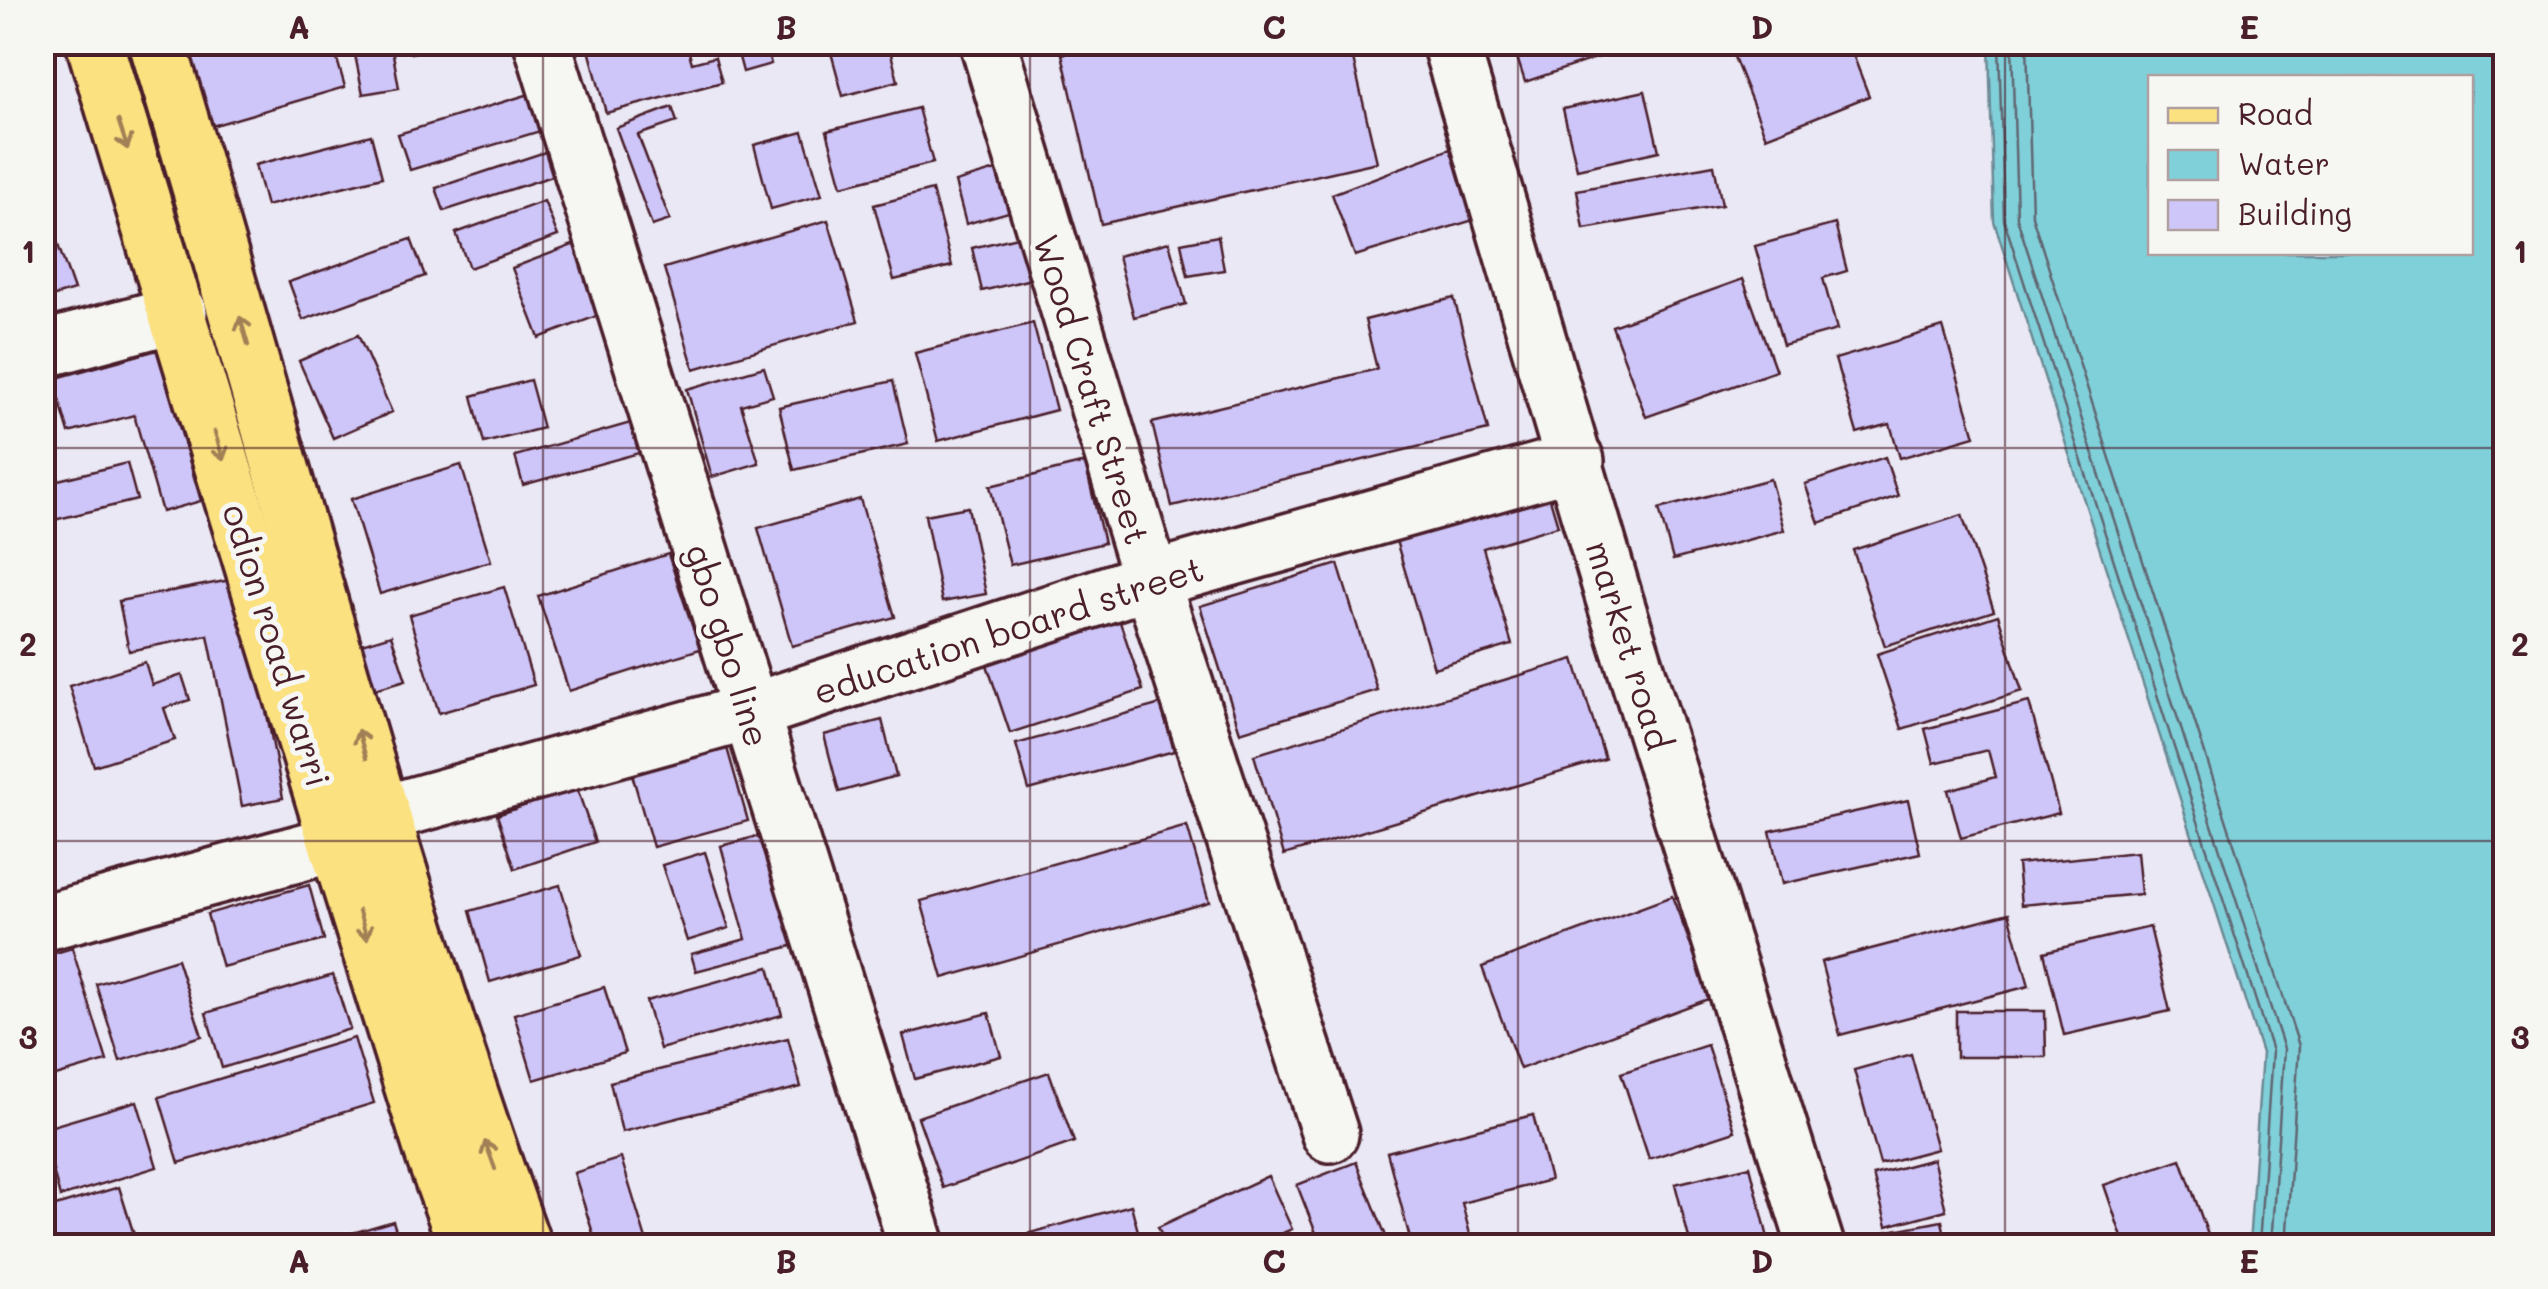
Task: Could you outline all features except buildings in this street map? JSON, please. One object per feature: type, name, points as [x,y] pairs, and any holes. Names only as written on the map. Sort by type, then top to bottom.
[{"type":"main road","name":"odion road warri","points":[[94,42],[337,843],[435,1158],[468,1246]]},
{"type":"main road","name":"odion road warri","points":[[157,42],[382,814],[473,1110],[523,1246]]},
{"type":"street","name":"gbo gbo line","points":[[542,42],[918,1246]]},
{"type":"street","name":"Wood Craft Street","points":[[988,42],[1151,580],[1330,1134]]},
{"type":"street","name":"market road","points":[[1450,42],[1614,598],[1816,1246]]},
{"type":"street","points":[[42,350],[179,313]]},
{"type":"street","name":"education board street","points":[[382,814],[750,712],[1151,580],[1576,462]]},
{"type":"street","points":[[42,923],[337,843]]},
{"type":"water","points":[[1989,43],[2505,43],[2505,1246],[2249,1246],[2262,1053],[1994,221]]}]
